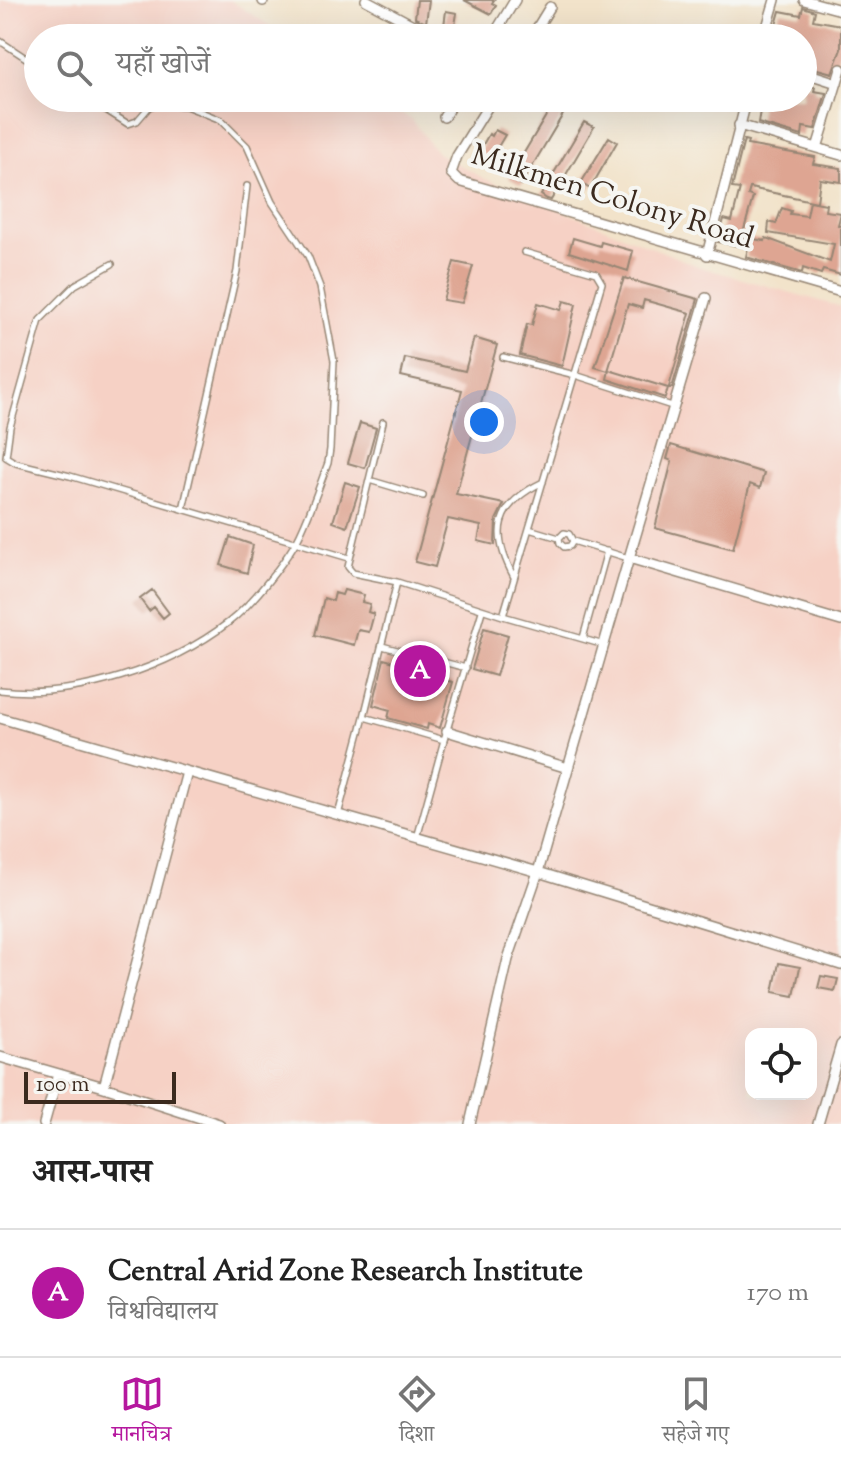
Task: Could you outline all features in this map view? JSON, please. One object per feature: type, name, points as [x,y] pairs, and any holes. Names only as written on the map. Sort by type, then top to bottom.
[{"type":"street","points":[[366,0],[411,24]]},
{"type":"street","points":[[500,24],[515,0]]},
{"type":"street","points":[[768,24],[775,0]]},
{"type":"street","points":[[804,0],[841,10]]},
{"type":"street","points":[[540,24],[550,7]]},
{"type":"street","points":[[817,148],[841,69]]},
{"type":"street","points":[[817,77],[837,83]]},
{"type":"street","points":[[444,117],[447,112]]},
{"type":"street","name":"Milkmen Colony Road","points":[[484,112],[457,156],[451,173],[459,181],[841,292]]},
{"type":"street","points":[[707,255],[743,112]]},
{"type":"street","points":[[739,125],[841,155]]},
{"type":"street","points":[[470,1124],[508,959],[538,872],[706,298]]},
{"type":"street","points":[[629,558],[841,621]]},
{"type":"street","points":[[0,718],[538,872],[841,965]]},
{"type":"street","points":[[446,735],[568,768]]},
{"type":"street","points":[[104,1087],[187,772]]},
{"type":"street","points":[[818,1124],[841,1045]]},
{"type":"street","points":[[0,1057],[219,1124]]},
{"type":"street","points":[[44,1124],[58,1074]]},
{"type":"lane","points":[[0,41],[24,57]]},
{"type":"lane","points":[[109,112],[128,124],[137,121],[145,112]]},
{"type":"lane","points":[[0,690],[43,691],[104,682],[180,653],[231,621],[271,577],[295,543],[328,463],[334,361],[314,270],[272,202],[247,146],[221,120],[201,112]]},
{"type":"lane","points":[[183,509],[237,271],[247,186]]},
{"type":"lane","points":[[503,616],[601,287],[600,277],[596,273],[524,252]]},
{"type":"lane","points":[[112,264],[75,285],[40,320],[10,427],[6,457],[16,463],[349,558]]},
{"type":"lane","points":[[503,357],[575,375],[675,407]]},
{"type":"lane","points":[[383,422],[349,558],[348,567],[353,573],[397,582],[482,611],[605,645]]},
{"type":"lane","points":[[369,480],[423,496]]},
{"type":"lane","points":[[514,579],[499,544],[501,525],[514,499],[543,482]]},
{"type":"lane","points":[[529,529],[559,538]]},
{"type":"lane","points":[[559,538],[564,533],[569,534],[573,541],[629,558]]},
{"type":"lane","points":[[559,538],[564,547],[570,546],[573,541]]},
{"type":"lane","points":[[583,638],[607,551]]},
{"type":"lane","points":[[338,815],[397,582]]},
{"type":"lane","points":[[417,838],[482,611]]},
{"type":"lane","points":[[381,646],[466,668]]},
{"type":"lane","points":[[364,717],[446,735]]},
{"type":"shaded area","points":[[0,0],[230,0],[267,24],[24,24],[24,112],[400,112],[412,120],[437,153],[485,179],[700,267],[841,307],[841,1124],[0,1124]]},
{"type":"building","points":[[417,0],[429,0],[426,23],[415,18]]},
{"type":"building","points":[[464,0],[494,0],[492,3],[496,5],[491,14]]},
{"type":"building","points":[[803,7],[815,11],[813,20],[841,25],[841,49],[832,73],[817,69],[817,24],[776,24],[780,11],[801,15]]},
{"type":"building","points":[[446,11],[457,13],[455,24],[444,24]]},
{"type":"building","points":[[817,92],[826,93],[815,129],[803,127],[802,136],[758,123],[760,112],[817,112]]},
{"type":"building","points":[[548,112],[564,112],[521,185],[509,178]]},
{"type":"building","points":[[584,122],[594,127],[551,200],[547,199],[541,195]]},
{"type":"building","points":[[495,130],[505,135],[486,167],[474,160],[489,134],[492,136]]},
{"type":"building","points":[[609,137],[617,142],[590,189],[581,183]]},
{"type":"building","points":[[744,140],[748,141],[747,145],[815,157],[813,164],[841,168],[841,182],[820,179],[817,202],[750,188],[748,195],[753,197],[742,237],[765,241],[766,238],[830,262],[834,244],[768,233],[769,222],[776,224],[782,208],[791,211],[790,214],[807,216],[810,201],[826,204],[825,211],[841,213],[838,225],[841,226],[841,275],[823,270],[821,274],[803,268],[802,273],[746,257],[748,248],[718,242],[724,219],[732,221],[740,189],[732,188]]},
{"type":"building","points":[[573,238],[633,251],[628,271],[569,252]]},
{"type":"building","points":[[454,262],[473,266],[462,303],[443,300]]},
{"type":"building","points":[[624,278],[698,299],[672,388],[669,387],[690,313],[644,300],[642,308],[628,304],[608,371],[595,367]]},
{"type":"building","points":[[564,301],[576,304],[562,366],[520,355],[527,324],[532,325],[538,303],[561,310]]},
{"type":"building","points":[[474,338],[497,345],[456,494],[504,504],[496,520],[495,545],[478,541],[481,526],[448,519],[435,567],[415,562],[462,390],[401,376],[405,358],[465,371]]},
{"type":"building","points":[[609,370],[668,388],[665,398],[607,379]]},
{"type":"building","points":[[360,423],[376,428],[365,468],[348,463]]},
{"type":"building","points":[[671,445],[764,473],[760,488],[750,484],[733,549],[655,528],[672,461],[667,459]]},
{"type":"building","points":[[345,482],[360,487],[347,527],[333,522]]},
{"type":"building","points":[[230,537],[253,545],[247,573],[221,565]]},
{"type":"building","points":[[152,590],[169,613],[163,618],[154,607],[149,611],[140,599]]},
{"type":"building","points":[[344,590],[364,595],[362,602],[370,604],[368,612],[374,614],[369,632],[358,630],[354,645],[315,635],[324,598],[333,601],[335,593],[342,595]]},
{"type":"building","points":[[484,628],[508,635],[496,676],[472,669]]},
{"type":"building","points":[[396,658],[446,673],[444,680],[453,682],[440,728],[428,724],[427,729],[388,718],[390,710],[373,705],[384,659],[394,662]]},
{"type":"building","points":[[779,963],[800,967],[794,996],[773,992]]},
{"type":"building","points":[[821,976],[838,979],[835,991],[818,988]]},
{"type":"place","name":"Central Arid Zone Research Institute","points":[[420,671]]}]
